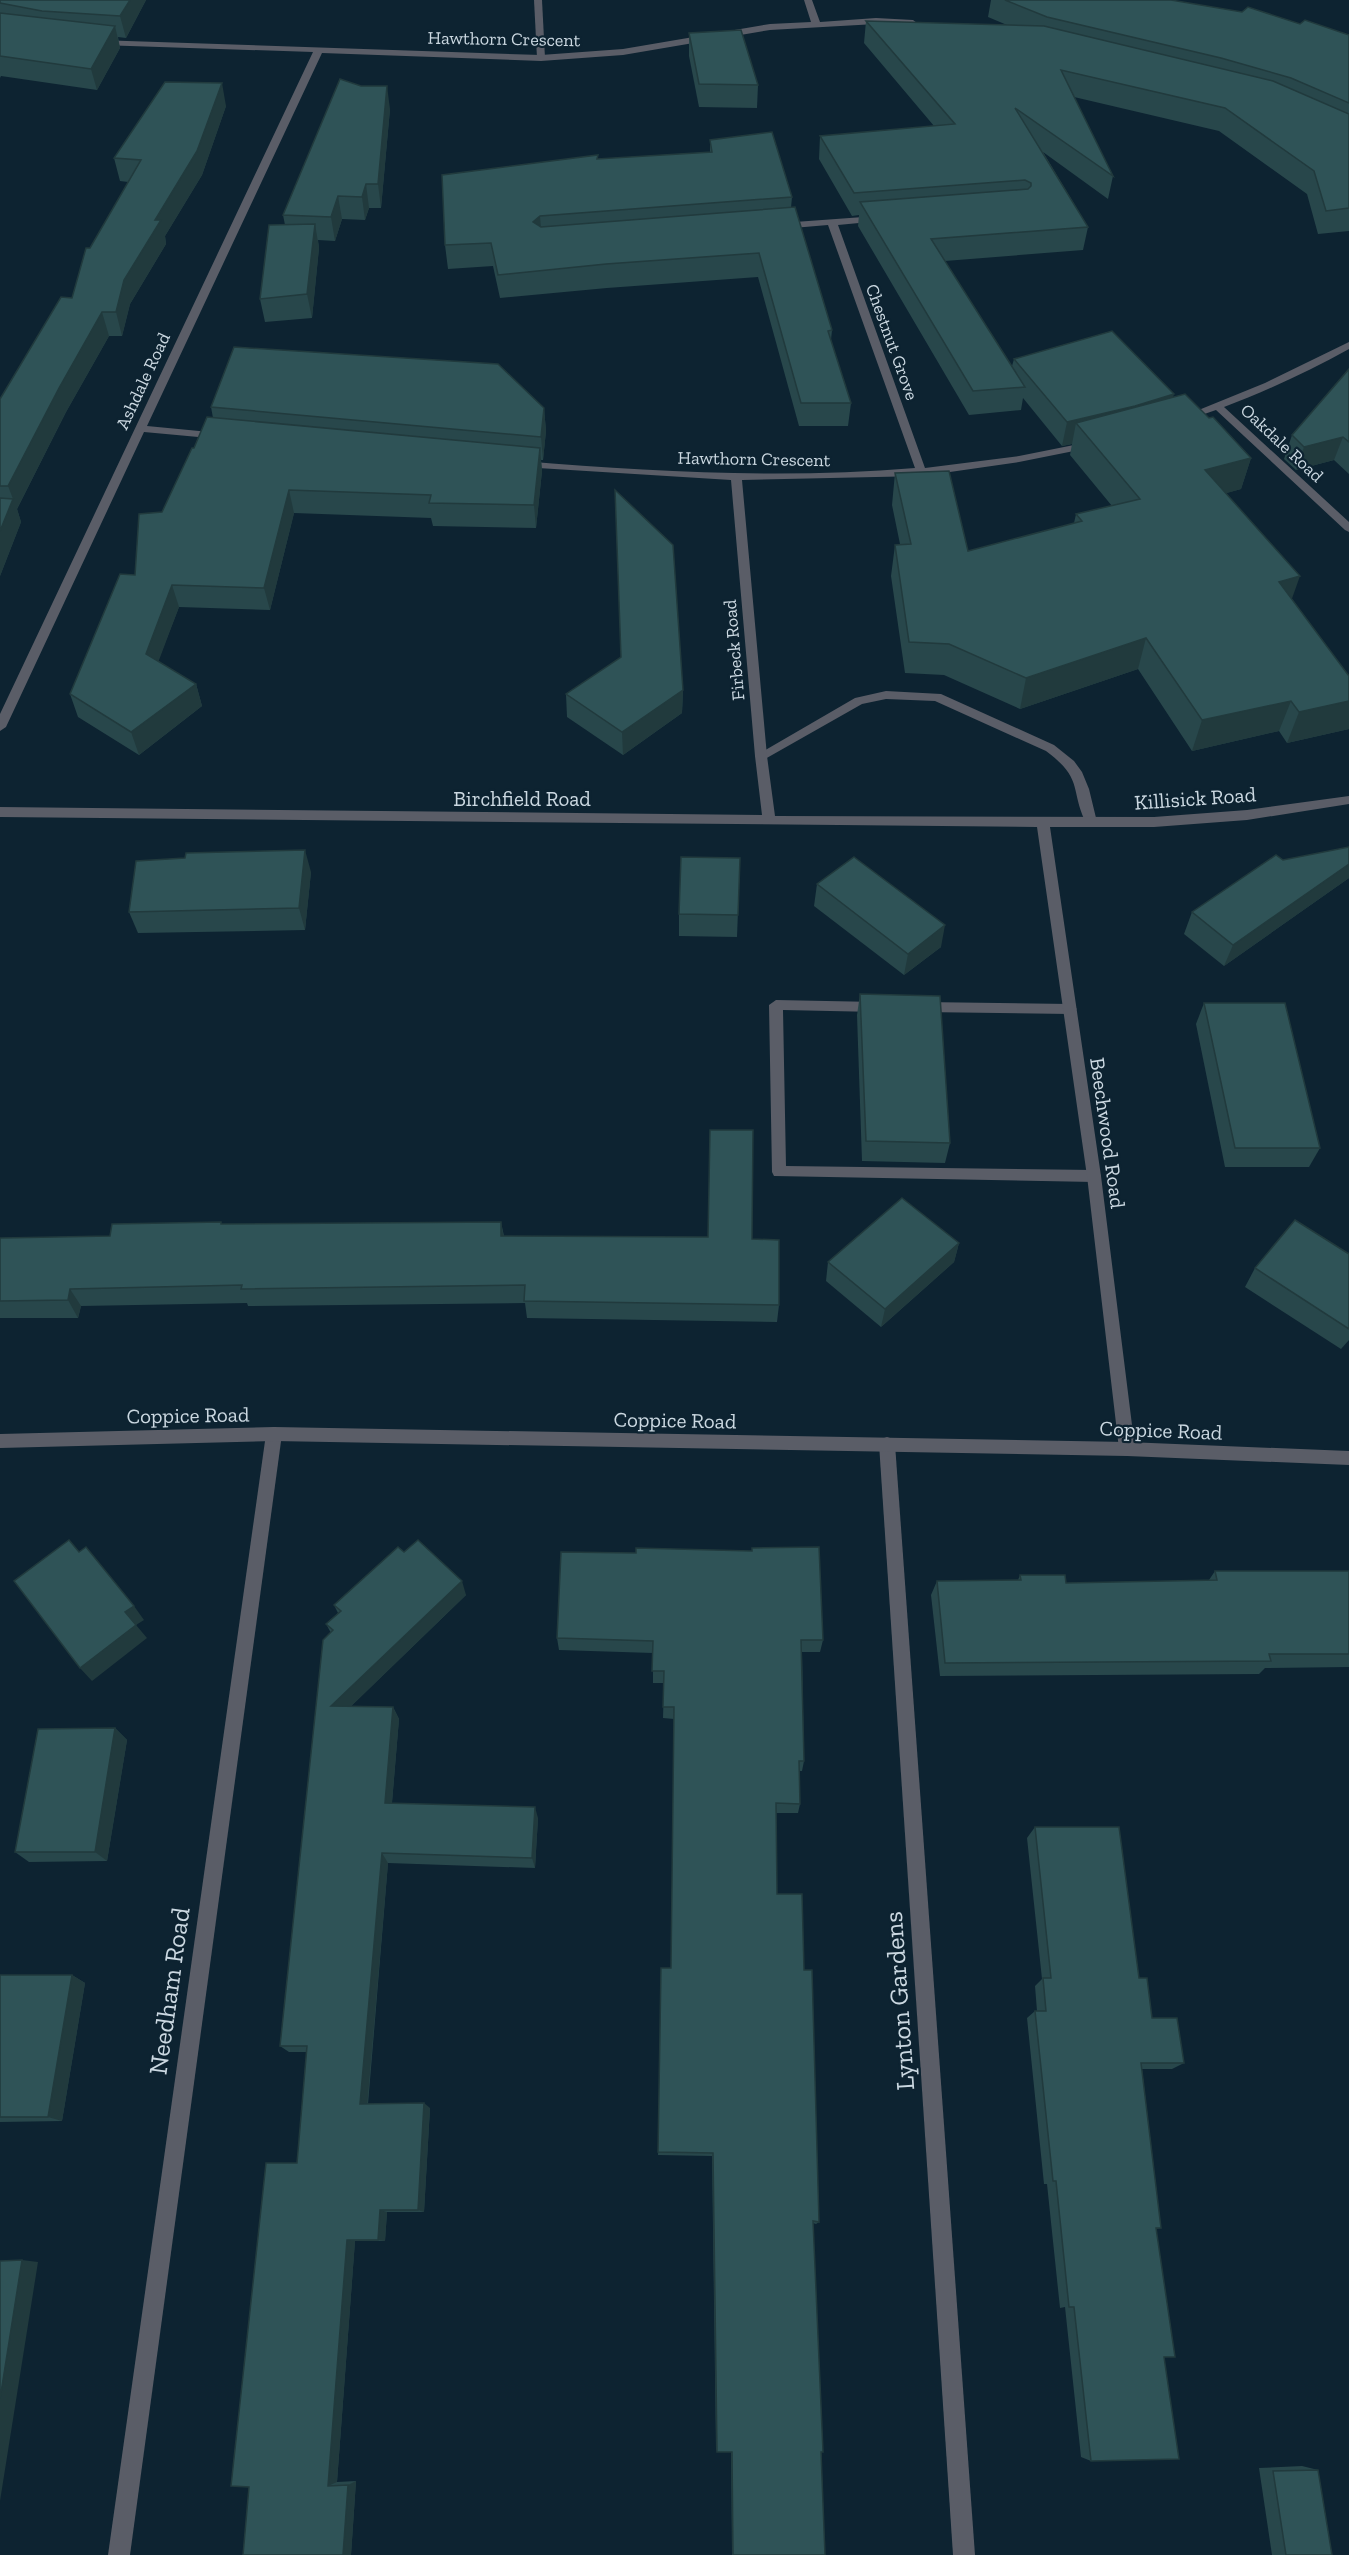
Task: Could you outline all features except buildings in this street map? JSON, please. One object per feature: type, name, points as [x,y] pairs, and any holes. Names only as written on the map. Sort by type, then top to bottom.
[{"type":"street","points":[[538,0],[541,58]]},
{"type":"street","points":[[808,0],[816,23]]},
{"type":"street","name":"Hawthorn Crescent","points":[[91,41],[541,58],[623,52],[770,27],[876,21],[924,23]]},
{"type":"street","name":"Ashdale Road","points":[[0,727],[318,51]]},
{"type":"street","points":[[773,227],[891,218]]},
{"type":"street","name":"Chestnut Grove","points":[[832,222],[922,473]]},
{"type":"street","points":[[1176,420],[1218,407],[1297,374],[1349,345]]},
{"type":"street","name":"Oakdale Road","points":[[1218,407],[1349,528]]},
{"type":"street","points":[[139,428],[234,437]]},
{"type":"street","name":"Hawthorn Crescent","points":[[508,463],[736,478],[922,473],[985,465],[1100,442]]},
{"type":"street","name":"Firbeck Road","points":[[736,478],[761,756],[769,819]]},
{"type":"street","points":[[761,756],[859,701],[886,695],[937,697],[1050,748],[1062,756],[1077,770],[1090,822]]},
{"type":"street","name":"Killisick Road","points":[[1043,823],[1154,822],[1247,815],[1349,800]]},
{"type":"street","name":"Birchfield Road","points":[[0,812],[1043,823]]},
{"type":"street","name":"Beechwood Road","points":[[1043,823],[1094,1176],[1127,1449]]},
{"type":"street","points":[[1070,1009],[776,1005],[779,1172],[1094,1176]]},
{"type":"street","name":"Coppice Road","points":[[0,1441],[274,1434],[1127,1449],[1349,1458]]},
{"type":"street","name":"Needham Road","points":[[119,2555],[274,1434]]},
{"type":"street","name":"Lynton Gardens","points":[[888,1444],[964,2555]]}]
